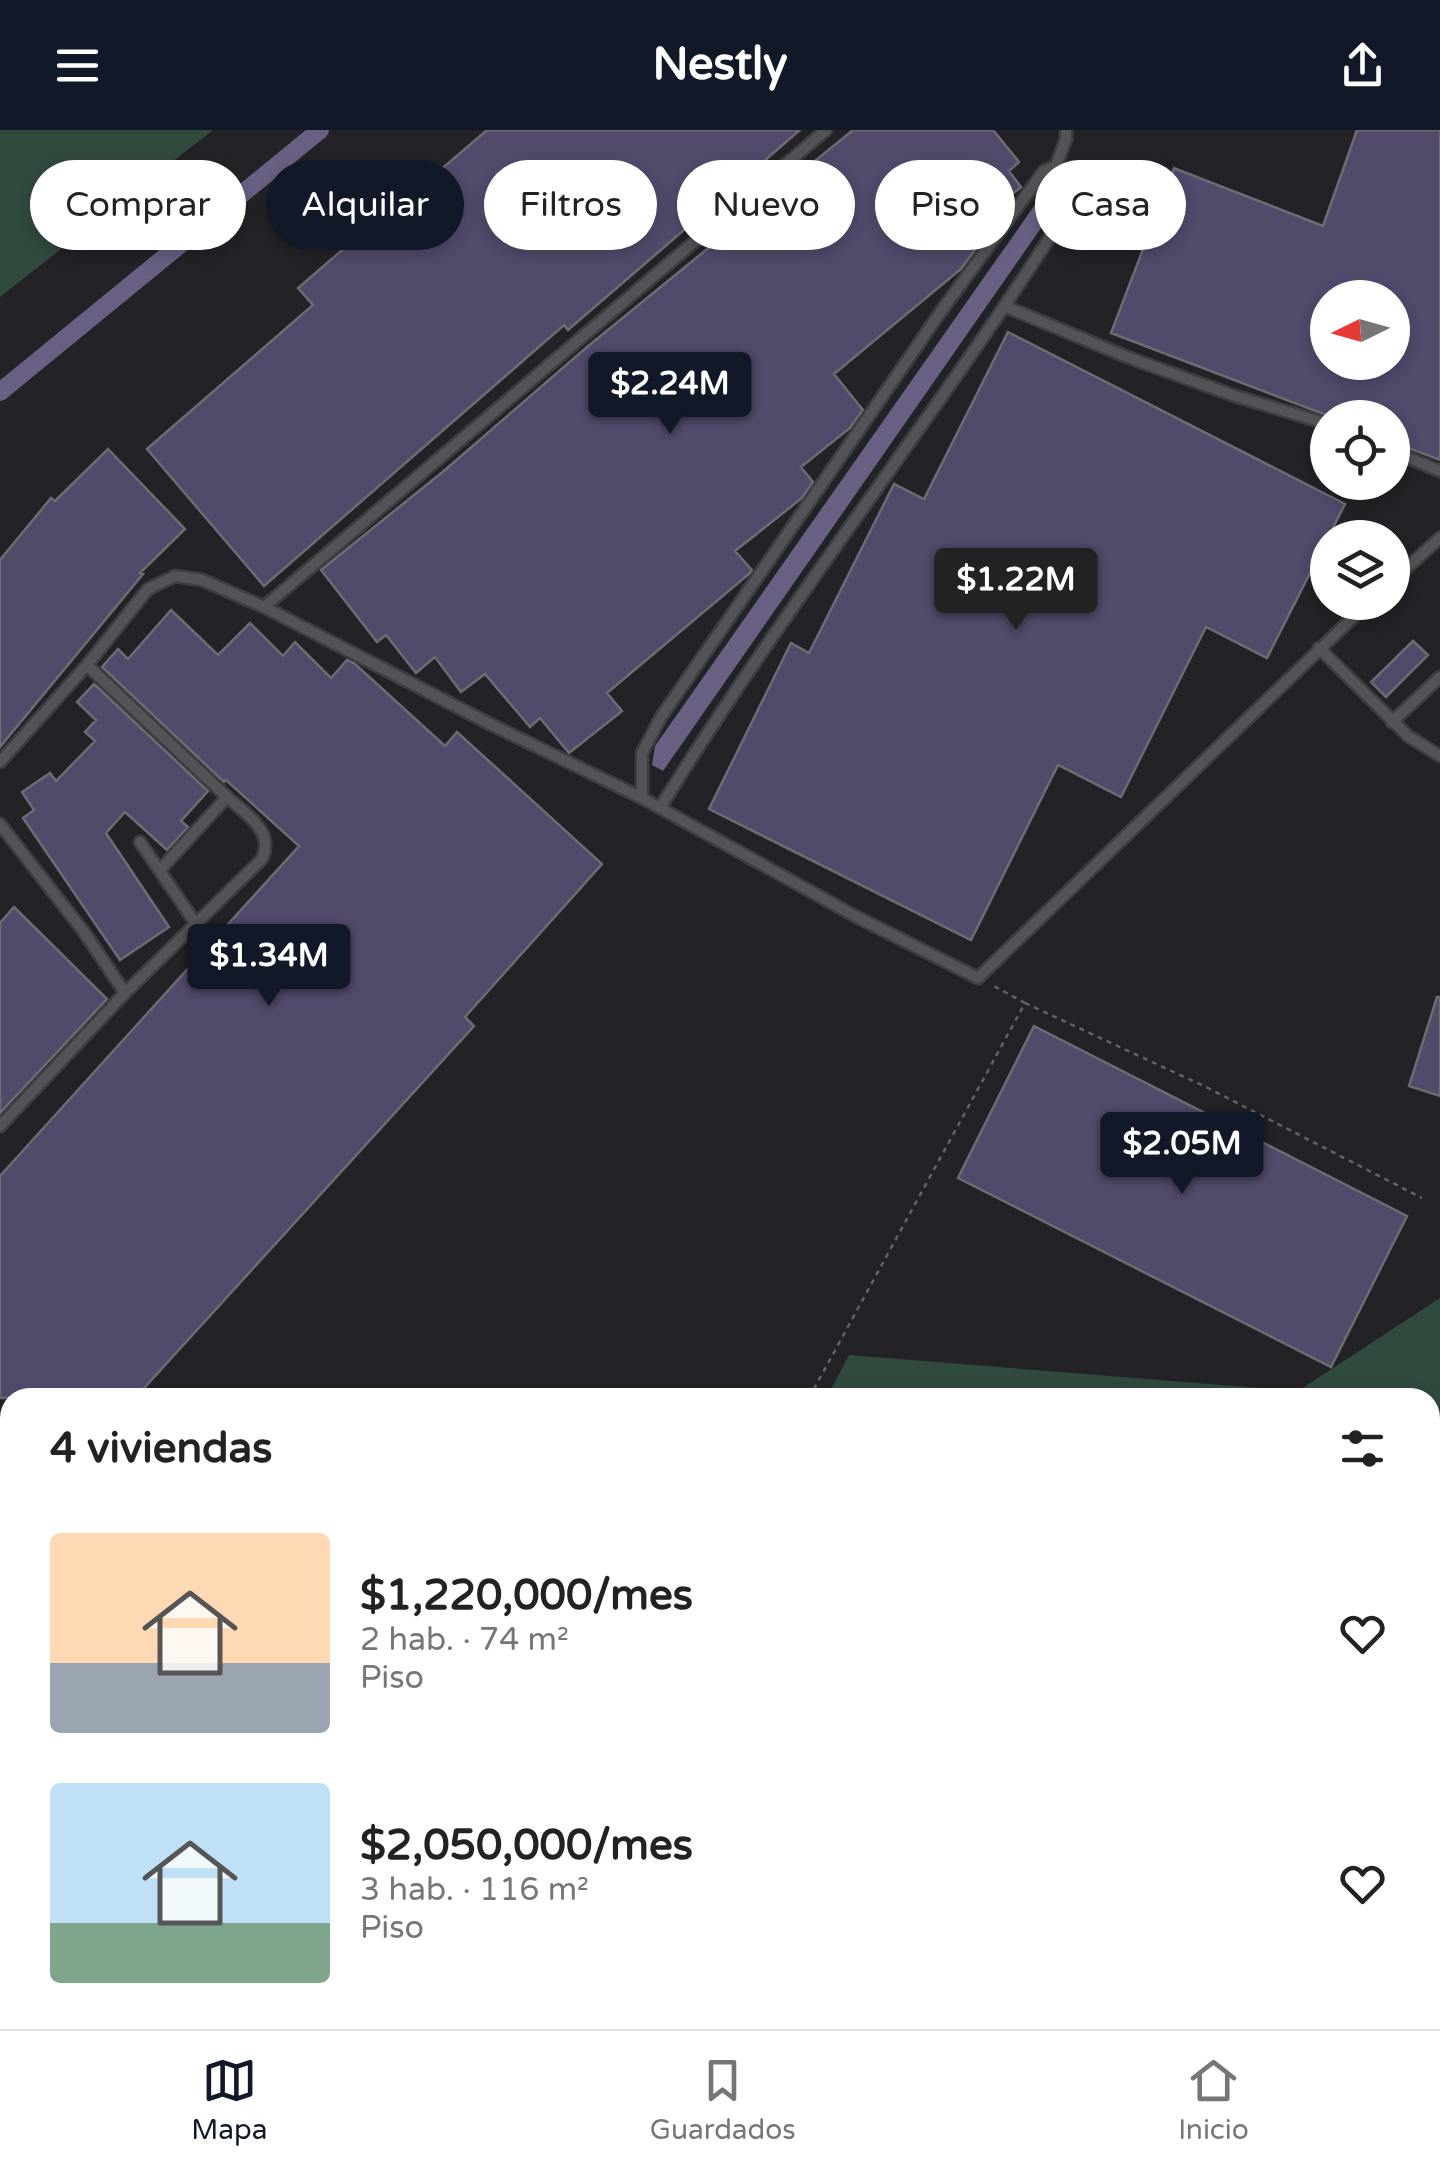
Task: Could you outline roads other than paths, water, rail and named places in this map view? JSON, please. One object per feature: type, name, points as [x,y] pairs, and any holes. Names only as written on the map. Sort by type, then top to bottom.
[{"type":"lane","points":[[264,607],[826,130]]},
{"type":"lane","points":[[1058,160],[1066,130]]},
{"type":"lane","points":[[642,798],[642,753],[679,689],[942,310],[1035,183]]},
{"type":"lane","points":[[660,808],[718,715],[1041,250]]},
{"type":"lane","points":[[1004,306],[1234,396],[1310,419]]},
{"type":"lane","points":[[1410,458],[1440,471]]},
{"type":"lane","points":[[1410,565],[1440,538]]},
{"type":"lane","points":[[0,762],[87,665],[148,589],[175,576],[202,580],[264,607],[642,798],[855,916],[978,978],[1350,620]]},
{"type":"lane","points":[[1320,648],[1392,722],[1440,756]]},
{"type":"lane","points":[[0,1126],[125,994],[262,859],[268,848],[266,835],[87,665]]},
{"type":"lane","points":[[1392,722],[1440,678]]},
{"type":"lane","points":[[160,870],[227,796]]},
{"type":"lane","points":[[0,824],[84,932],[125,994]]},
{"type":"lane","points":[[140,842],[196,924]]},
{"type":"waterway","points":[[0,392],[320,130]]}]
